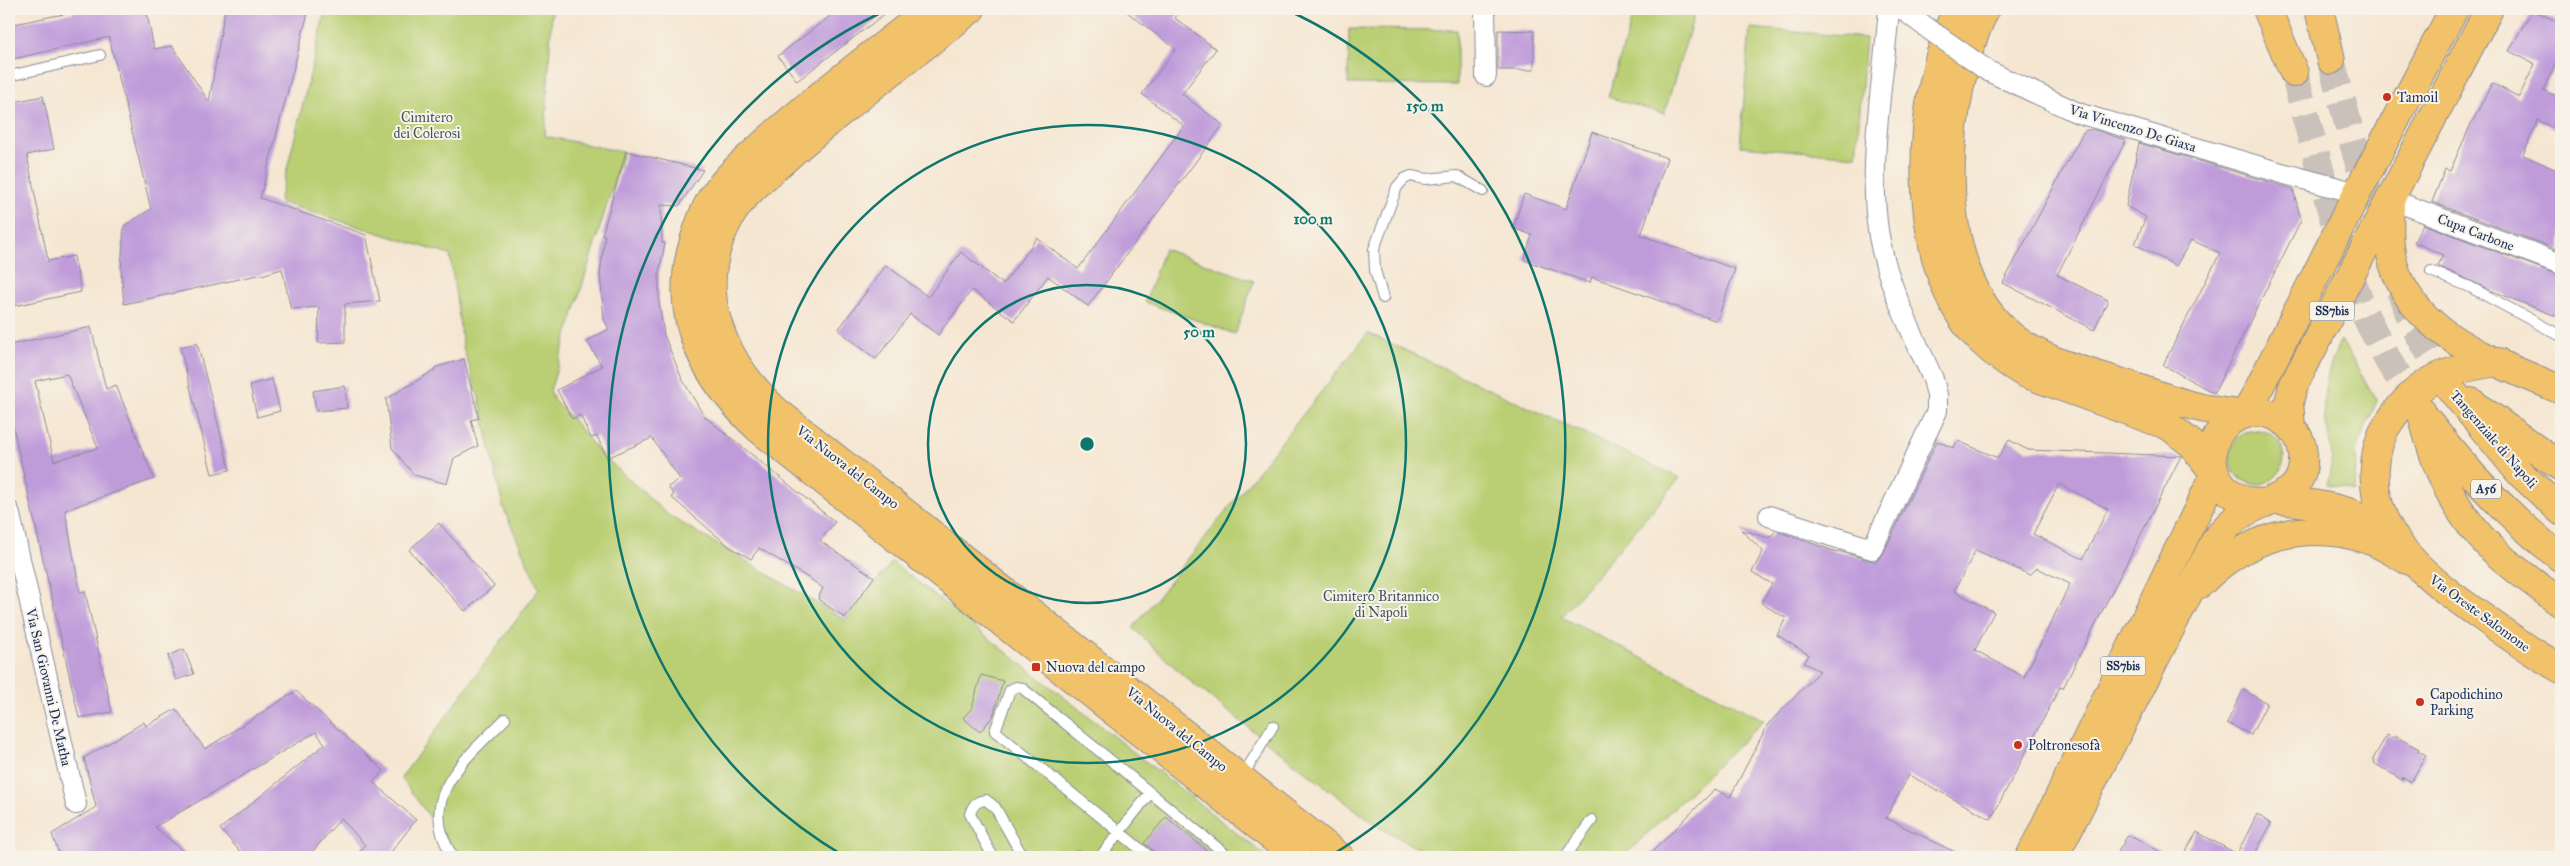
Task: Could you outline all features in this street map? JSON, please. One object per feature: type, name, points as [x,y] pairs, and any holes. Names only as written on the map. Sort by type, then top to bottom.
[{"type":"main road","name":"Via Nuova del Campo","points":[[930,9],[789,121],[725,180],[710,200],[688,257],[685,284],[688,313],[695,341],[706,366],[723,391],[739,411],[759,429],[1297,857]]},
{"type":"main road","name":"Via Nuova del Campo","points":[[971,9],[805,140],[742,200],[730,217],[714,263],[710,284],[712,308],[729,355],[758,393],[775,410],[1240,780],[1340,857]]},
{"type":"main road","points":[[1957,9],[1948,28],[1938,64],[1926,150],[1933,240],[1947,288],[1971,329],[2004,362],[2024,373],[2169,426],[2192,444],[2229,494],[2240,500],[2330,505],[2363,516],[2388,529]]},
{"type":"main road","points":[[1985,9],[1961,74],[1952,119],[1951,174],[1954,216],[1960,247],[1967,272],[1987,310],[2014,338],[2045,356],[2202,408],[2246,414],[2258,412],[2270,414],[2292,427]]},
{"type":"main road","points":[[2267,9],[2294,73],[2280,9]]},
{"type":"main road","points":[[2320,9],[2331,60]]},
{"type":"main road","name":"SS7bis","points":[[2246,414],[2357,193],[2454,9]]},
{"type":"main road","name":"SS7bis","points":[[2054,857],[2212,546],[2223,530],[2244,513],[2288,494],[2302,473],[2303,449],[2292,427],[2289,402],[2293,386],[2489,9]]},
{"type":"main road","points":[[2390,199],[2389,239],[2393,263],[2403,288],[2416,309],[2432,326],[2452,339],[2561,390]]},
{"type":"main road","name":"Via Oreste Salomone","points":[[2498,362],[2471,365],[2446,372],[2423,384],[2403,402],[2387,425],[2376,452],[2374,478],[2378,503],[2388,529],[2399,546],[2446,591],[2515,640],[2561,669]]},
{"type":"main road","name":"Tangenziale di Napoli","points":[[2561,467],[2449,386],[2520,473],[2561,511]]},
{"type":"main road","name":"A56","points":[[2561,558],[2533,536],[2498,503],[2450,450],[2419,408],[2430,449],[2445,487],[2458,509],[2499,556],[2561,603]]},
{"type":"main road","points":[[2215,474],[2213,449],[2217,437],[2225,427],[2246,414]]},
{"type":"main road","name":"SS7bis","points":[[2030,857],[2215,474]]},
{"type":"main road","points":[[2184,602],[2216,568],[2232,555],[2272,536],[2298,530],[2343,533],[2368,539],[2417,564]]},
{"type":"street","points":[[1485,9],[1486,76]]},
{"type":"street","points":[[1769,516],[1872,549],[1937,410],[1938,395],[1933,379],[1890,280],[1877,222],[1876,165],[1889,9]]},
{"type":"street","name":"Via Vincenzo De Giaxa","points":[[1902,9],[1988,71],[2078,113],[2285,174],[2357,193]]},
{"type":"street","name":"Cupa Carbone","points":[[2390,199],[2561,264]]},
{"type":"street","name":"Via San Giovanni De Matha","points":[[9,511],[76,804]]},
{"type":"lane","points":[[9,76],[100,55]]},
{"type":"lane","points":[[1383,298],[1375,270],[1374,249],[1399,184],[1411,176],[1426,179],[1457,176],[1483,191]]},
{"type":"lane","points":[[2431,270],[2470,286],[2561,336]]},
{"type":"lane","points":[[1150,857],[995,732],[1010,690],[1016,687],[1022,688],[1229,857]]},
{"type":"lane","points":[[453,857],[444,843],[440,810],[444,789],[456,770],[505,719]]},
{"type":"lane","points":[[1240,780],[1273,726]]},
{"type":"lane","points":[[1100,857],[1150,793]]},
{"type":"lane","points":[[993,857],[970,814],[973,805],[980,801],[986,800],[995,807],[1024,857]]},
{"type":"lane","points":[[1565,857],[1592,820]]},
{"type":"green space","name":"Cimitero dei Colerosi","points":[[326,9],[552,9],[545,136],[623,152],[550,391],[554,401],[572,419],[599,452],[668,515],[845,620],[892,562],[1267,857],[459,857],[401,778],[539,589],[503,507],[479,398],[463,347],[450,255],[279,202]]},
{"type":"green space","points":[[1635,9],[1696,9],[1664,114],[1608,97]]},
{"type":"green space","points":[[1750,28],[1866,38],[1856,156],[1740,146]]},
{"type":"green space","points":[[1349,29],[1457,30],[1457,85],[1348,84]]},
{"type":"green space","points":[[1164,249],[1254,281],[1235,334],[1145,302]]},
{"type":"green space","name":"Cimitero Britannico di Napoli","points":[[1368,333],[1680,478],[1561,617],[1764,720],[1623,857],[1432,857],[1373,823],[1264,740],[1184,676],[1133,628]]},
{"type":"green space","points":[[2341,340],[2377,401],[2357,446],[2354,491],[2327,484],[2331,453],[2325,418],[2324,398],[2326,381]]},
{"type":"green space","points":[[2257,430],[2267,432],[2276,438],[2282,447],[2284,457],[2282,467],[2276,476],[2267,482],[2257,484],[2247,482],[2238,476],[2232,467],[2230,457],[2232,447],[2238,438],[2247,432]]},
{"type":"building","points":[[74,9],[146,9],[154,49],[172,46],[209,102],[225,9],[309,9],[260,198],[366,235],[380,301],[345,304],[345,342],[318,343],[319,307],[291,309],[282,269],[258,276],[124,304],[121,269],[124,226],[151,209],[109,37],[9,60],[9,25],[74,12]]},
{"type":"building","points":[[839,9],[891,9],[797,81],[778,56]]},
{"type":"building","points":[[1123,9],[1182,9],[1175,18],[1216,49],[1182,94],[1223,125],[1088,306],[1048,276],[1014,321],[972,290],[938,335],[910,314],[876,359],[838,330],[886,265],[928,297],[961,252],[1003,284],[1037,238],[1078,269],[1184,126],[1142,94],[1176,49]]},
{"type":"building","points":[[2532,10],[2561,23],[2561,54],[2543,90],[2561,98],[2561,132],[2538,120],[2523,155],[2561,172],[2561,251],[2432,202],[2445,169],[2450,171],[2492,83],[2519,97],[2535,64],[2509,51]]},
{"type":"building","points":[[1498,30],[1534,31],[1534,70],[1498,70]]},
{"type":"building","points":[[43,96],[54,149],[27,155],[48,261],[74,256],[81,292],[9,307],[9,103]]},
{"type":"building","points":[[2086,130],[2094,130],[2126,140],[2057,275],[2108,300],[2094,330],[2003,283],[2082,134]]},
{"type":"building","points":[[1592,132],[1667,158],[1641,235],[1735,269],[1717,321],[1592,277],[1590,283],[1524,260],[1532,235],[1513,228],[1524,194],[1566,209]]},
{"type":"building","points":[[2139,143],[2293,189],[2301,220],[2214,393],[2163,365],[2220,253],[2191,240],[2176,266],[2135,244],[2146,217],[2126,206]]},
{"type":"building","points":[[626,151],[703,170],[679,206],[661,205],[662,243],[665,243],[659,273],[659,303],[664,335],[682,379],[704,416],[835,522],[820,541],[874,577],[845,618],[818,599],[823,588],[759,548],[751,559],[730,547],[671,497],[674,495],[668,487],[680,479],[652,438],[607,458],[597,436],[591,438],[580,415],[572,419],[557,390],[602,366],[587,341],[609,329],[604,319],[600,274],[605,235],[602,235]]},
{"type":"building","points":[[2423,224],[2561,276],[2561,318],[2495,292],[2438,266],[2443,255],[2414,242]]},
{"type":"building","points":[[91,327],[106,389],[116,385],[154,479],[65,510],[80,592],[85,591],[112,712],[79,718],[9,409],[9,345]],"holes":[[[67,374],[98,448],[54,461],[35,381]]]},
{"type":"building","points":[[197,343],[230,470],[212,474],[180,347]]},
{"type":"building","points":[[464,359],[479,418],[471,420],[478,446],[454,458],[447,484],[414,475],[392,448],[386,399],[435,370],[434,368]]},
{"type":"building","points":[[272,379],[280,411],[257,417],[250,385]]},
{"type":"building","points":[[345,386],[347,408],[316,411],[313,391]]},
{"type":"building","points":[[2009,440],[2028,450],[2181,456],[2063,688],[2060,687],[1991,819],[1909,775],[1886,818],[1965,857],[1647,857],[1715,789],[1730,797],[1768,724],[1820,671],[1804,663],[1809,655],[1777,635],[1786,618],[1761,603],[1772,584],[1752,572],[1763,551],[1741,530],[1769,538],[1776,531],[1837,552],[1876,562],[1883,554],[1937,441],[1953,448],[1958,441],[1998,458]],"holes":[[[2059,484],[2108,509],[2083,559],[2033,534]],[[1976,550],[2030,575],[2037,568],[2070,584],[2024,677],[1975,650],[1994,612],[1954,591]]]},
{"type":"building","points":[[439,523],[494,586],[465,611],[409,550]]},
{"type":"building","points":[[184,649],[194,674],[176,680],[168,656]]},
{"type":"building","points":[[981,675],[1003,681],[993,716],[980,732],[963,718],[972,708]]},
{"type":"building","points":[[2243,690],[2267,703],[2251,735],[2227,723]]},
{"type":"building","points":[[296,691],[384,771],[373,782],[416,820],[387,857],[355,857],[365,845],[341,818],[308,857],[245,857],[220,829],[325,744],[316,732],[155,827],[190,857],[60,857],[52,834],[96,807],[84,758],[144,722],[146,726],[176,709],[205,749]]},
{"type":"building","points":[[2387,735],[2394,738],[2395,736],[2426,755],[2411,782],[2403,777],[2402,780],[2374,763],[2375,760],[2373,759]]},
{"type":"building","points":[[2257,814],[2271,824],[2253,857],[2182,857],[2197,832],[2237,854]]},
{"type":"building","points":[[1166,817],[1215,857],[1157,857],[1155,852],[1144,843]]},
{"type":"building","points":[[2128,835],[2171,857],[2115,857]]},
{"type":"tunnel","points":[[2331,60],[2375,224],[2382,243]]},
{"type":"tunnel","points":[[2294,73],[2343,255],[2364,313],[2389,362],[2418,406]]},
{"type":"tunnel","points":[[2400,290],[2413,324],[2449,387]]},
{"type":"place","name":"Tamoil","points":[[2387,97]]},
{"type":"place","name":"Nuova del campo","points":[[1036,667]]},
{"type":"place","name":"Capodichino Parking","points":[[2420,702]]},
{"type":"place","name":"Poltronesofà","points":[[2018,745]]}]
